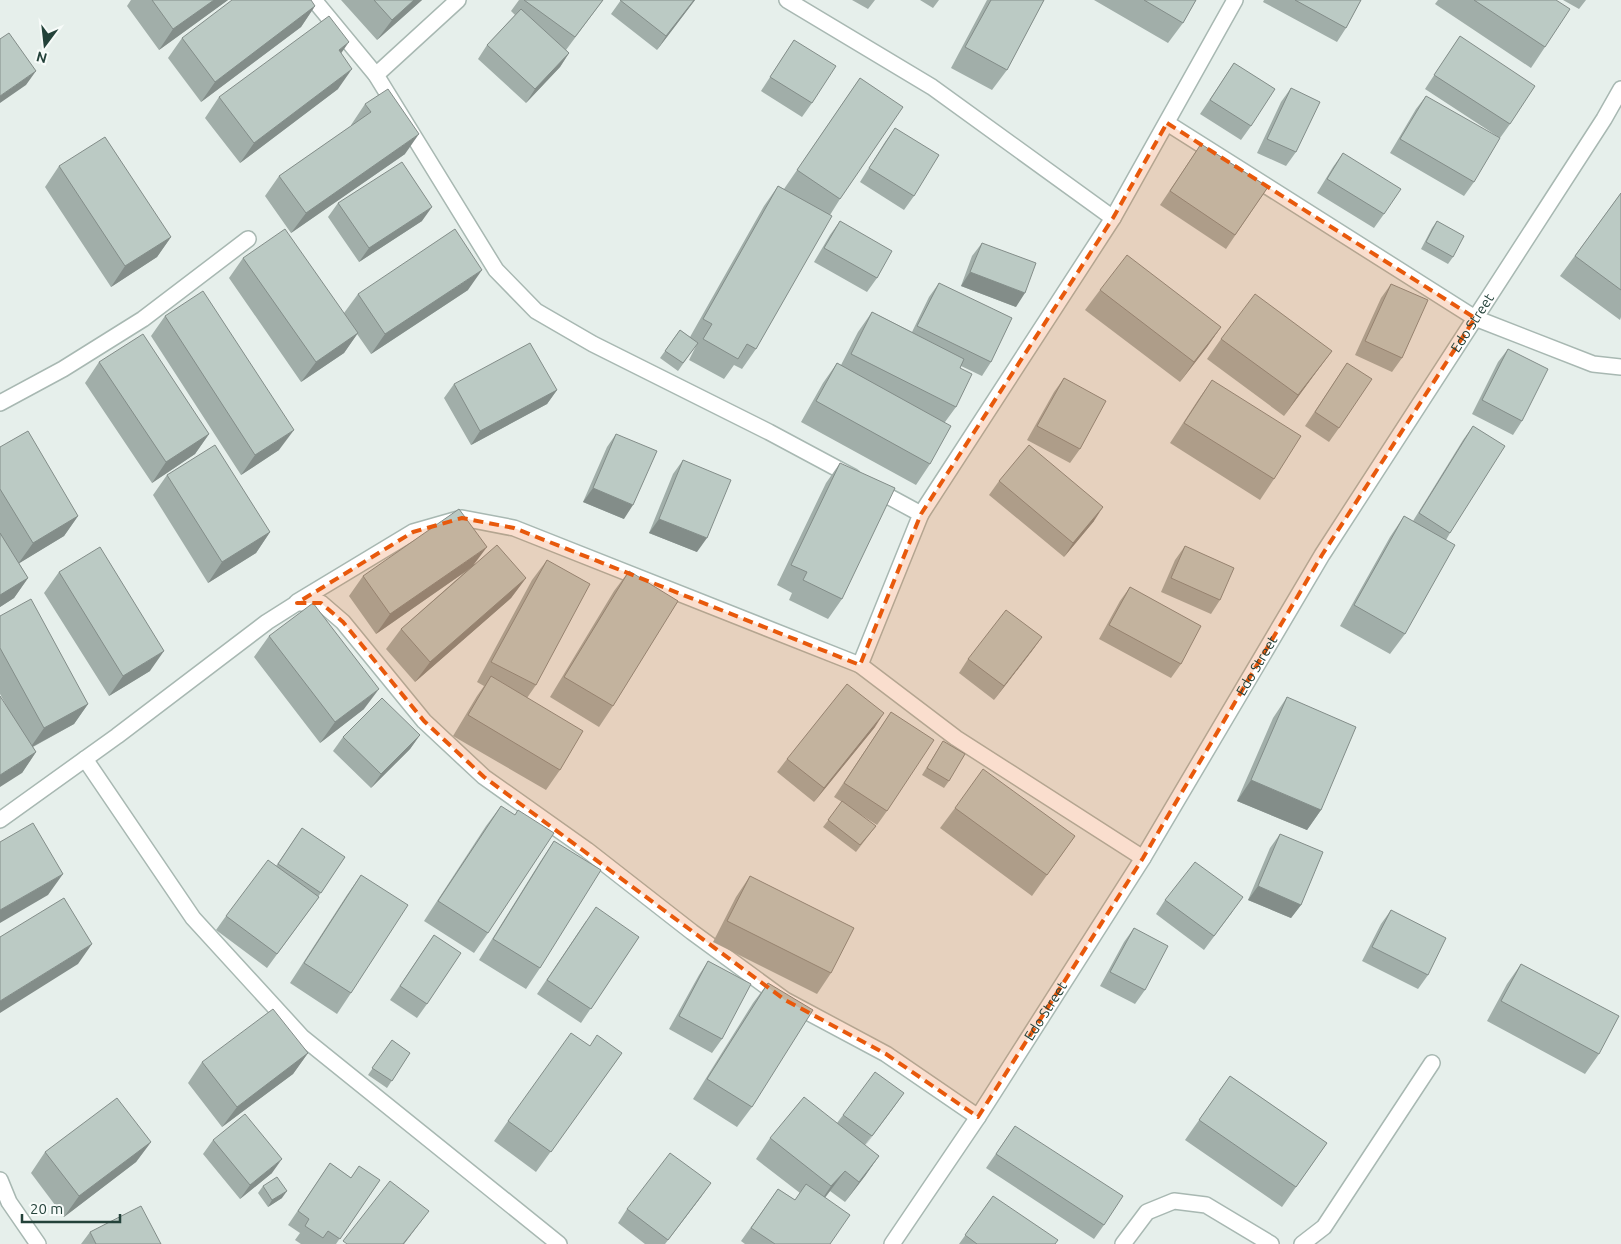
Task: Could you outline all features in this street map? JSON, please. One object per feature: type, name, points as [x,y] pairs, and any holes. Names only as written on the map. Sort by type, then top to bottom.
[{"type":"street","points":[[314,0],[376,75],[496,270],[536,311],[593,344],[769,432],[921,514]]},
{"type":"street","points":[[376,75],[458,0]]},
{"type":"street","points":[[787,0],[932,87],[1113,218]]},
{"type":"street","points":[[860,665],[921,514],[1113,218],[1235,0]]},
{"type":"street","name":"Edo Street","points":[[892,1244],[978,1117],[1143,858],[1322,555],[1604,119],[1621,89]]},
{"type":"street","points":[[1167,123],[1475,318],[1593,364],[1621,367]]},
{"type":"street","points":[[0,403],[63,369],[143,319],[248,239]]},
{"type":"street","points":[[0,820],[85,759],[267,622],[413,532],[462,518],[514,528],[860,665],[956,738],[1143,858]]},
{"type":"street","points":[[297,603],[321,603],[343,622],[424,721],[484,777],[587,850],[692,932],[785,1000],[886,1054],[978,1117]]},
{"type":"street","points":[[85,759],[194,918],[302,1037],[559,1244]]},
{"type":"street","points":[[1302,1244],[1324,1227],[1432,1063]]},
{"type":"street","points":[[0,1180],[10,1202],[38,1244]]},
{"type":"street","points":[[1123,1244],[1147,1212],[1174,1201],[1206,1205],[1271,1244]]},
{"type":"highlighted area","points":[[1167,123],[1475,318],[1322,555],[1143,858],[978,1117],[886,1054],[785,1000],[484,777],[424,721],[343,622],[321,603],[297,603],[413,532],[462,518],[514,528],[860,665],[921,514],[1113,218]]},
{"type":"building","points":[[152,0],[214,0],[173,29]]},
{"type":"building","points":[[232,0],[311,0],[315,6],[215,82],[182,38]]},
{"type":"building","points":[[374,0],[414,0],[392,20]]},
{"type":"building","points":[[524,0],[603,0],[575,37]]},
{"type":"building","points":[[620,0],[694,0],[666,36]]},
{"type":"building","points":[[991,0],[1044,0],[1007,70],[965,47]]},
{"type":"building","points":[[1144,0],[1196,0],[1183,23]]},
{"type":"building","points":[[1295,0],[1361,0],[1346,28]]},
{"type":"building","points":[[1474,0],[1556,0],[1570,9],[1545,47]]},
{"type":"building","points":[[521,9],[569,53],[535,89],[487,45]]},
{"type":"building","points":[[329,16],[349,42],[339,50],[352,69],[254,143],[219,97]]},
{"type":"building","points":[[9,33],[36,71],[0,96],[0,39]]},
{"type":"building","points":[[1460,36],[1535,86],[1510,124],[1434,75]]},
{"type":"building","points":[[794,40],[836,66],[812,103],[770,77]]},
{"type":"building","points":[[1234,63],[1275,89],[1251,126],[1210,100]]},
{"type":"building","points":[[860,78],[903,107],[840,199],[797,170]]},
{"type":"building","points":[[1291,88],[1320,102],[1296,152],[1267,139]]},
{"type":"building","points":[[388,89],[419,134],[306,213],[279,176],[371,112],[365,104]]},
{"type":"building","points":[[1426,96],[1500,138],[1474,182],[1400,139]]},
{"type":"building","points":[[895,128],[939,155],[914,196],[869,168]]},
{"type":"building","points":[[105,137],[171,237],[125,266],[59,166]]},
{"type":"building","points":[[1201,144],[1268,187],[1235,235],[1170,191]]},
{"type":"building","points":[[1343,153],[1401,189],[1384,214],[1327,179]]},
{"type":"building","points":[[402,162],[432,207],[369,248],[338,203]]},
{"type":"building","points":[[778,186],[832,216],[756,349],[747,344],[738,359],[703,339],[712,324],[703,319]]},
{"type":"building","points":[[1621,193],[1621,290],[1575,256]]},
{"type":"building","points":[[840,221],[892,251],[877,278],[824,248]]},
{"type":"building","points":[[1437,221],[1464,236],[1453,257],[1426,242]]},
{"type":"building","points":[[285,229],[358,333],[316,362],[243,258]]},
{"type":"building","points":[[455,229],[482,270],[385,334],[358,294]]},
{"type":"building","points":[[982,243],[1036,263],[1025,293],[970,272]]},
{"type":"building","points":[[1127,255],[1221,327],[1194,362],[1100,290]]},
{"type":"building","points":[[939,283],[1012,318],[991,362],[917,326]]},
{"type":"building","points":[[1391,284],[1428,300],[1402,358],[1365,341]]},
{"type":"building","points":[[203,291],[294,430],[255,455],[165,316]]},
{"type":"building","points":[[1255,294],[1332,351],[1298,395],[1221,339]]},
{"type":"building","points":[[872,312],[964,359],[960,368],[972,374],[956,407],[851,354]]},
{"type":"building","points":[[680,330],[698,343],[683,363],[665,351]]},
{"type":"building","points":[[143,334],[209,434],[166,462],[99,362]]},
{"type":"building","points":[[530,343],[557,390],[480,431],[454,384]]},
{"type":"building","points":[[1508,349],[1548,369],[1522,421],[1482,400]]},
{"type":"building","points":[[837,363],[951,426],[930,464],[816,401]]},
{"type":"building","points":[[1347,363],[1372,379],[1339,428],[1315,412]]},
{"type":"building","points":[[1064,378],[1106,401],[1080,449],[1037,426]]},
{"type":"building","points":[[1212,380],[1301,436],[1274,479],[1184,423]]},
{"type":"building","points":[[1473,426],[1505,446],[1450,533],[1419,513]]},
{"type":"building","points":[[28,431],[78,516],[33,543],[0,489],[0,447]]},
{"type":"building","points":[[616,434],[657,451],[633,505],[593,488]]},
{"type":"building","points":[[215,445],[270,532],[222,562],[167,475]]},
{"type":"building","points":[[1029,445],[1103,507],[1073,543],[999,481]]},
{"type":"building","points":[[683,460],[731,480],[707,538],[659,519]]},
{"type":"building","points":[[840,463],[895,488],[842,599],[803,580],[807,572],[791,565]]},
{"type":"building","points":[[459,509],[487,547],[390,614],[363,576]]},
{"type":"building","points":[[1404,516],[1455,545],[1405,634],[1354,605]]},
{"type":"building","points":[[0,533],[28,578],[0,595]]},
{"type":"building","points":[[497,545],[526,578],[430,662],[401,629]]},
{"type":"building","points":[[1185,546],[1234,568],[1220,600],[1171,578]]},
{"type":"building","points":[[100,547],[164,651],[123,676],[59,572]]},
{"type":"building","points":[[547,560],[590,584],[536,685],[491,662]]},
{"type":"building","points":[[629,571],[678,601],[613,706],[564,677]]},
{"type":"building","points":[[1130,587],[1201,626],[1181,664],[1109,625]]},
{"type":"building","points":[[31,599],[88,704],[44,728],[0,648],[0,616]]},
{"type":"building","points":[[313,603],[379,689],[335,722],[269,636]]},
{"type":"building","points":[[1006,610],[1042,637],[1004,686],[968,659]]},
{"type":"building","points":[[491,676],[583,731],[560,770],[468,715]]},
{"type":"building","points":[[847,684],[884,713],[824,788],[787,759]]},
{"type":"building","points":[[0,696],[36,752],[0,775]]},
{"type":"building","points":[[1287,697],[1356,727],[1321,810],[1251,780]]},
{"type":"building","points":[[382,698],[420,735],[381,774],[343,737]]},
{"type":"building","points":[[891,712],[934,740],[887,811],[844,783]]},
{"type":"building","points":[[943,741],[965,754],[949,781],[927,768]]},
{"type":"building","points":[[983,769],[1075,836],[1047,875],[955,808]]},
{"type":"building","points":[[842,801],[876,826],[860,845],[828,820]]},
{"type":"building","points":[[501,806],[515,815],[518,810],[554,833],[488,933],[438,901]]},
{"type":"building","points":[[33,823],[63,874],[0,910],[0,842]]},
{"type":"building","points":[[302,828],[345,857],[321,893],[278,864]]},
{"type":"building","points":[[1280,834],[1323,852],[1301,905],[1258,886]]},
{"type":"building","points":[[554,841],[601,870],[540,968],[493,939]]},
{"type":"building","points":[[268,860],[319,897],[277,954],[226,916]]},
{"type":"building","points":[[1195,862],[1243,897],[1214,936],[1165,900]]},
{"type":"building","points":[[361,875],[408,905],[351,993],[304,963]]},
{"type":"building","points":[[750,876],[854,928],[831,973],[727,921]]},
{"type":"building","points":[[64,898],[92,944],[0,1001],[0,937]]},
{"type":"building","points":[[596,907],[639,937],[591,1009],[547,980]]},
{"type":"building","points":[[1391,910],[1446,938],[1428,975],[1372,947]]},
{"type":"building","points":[[1134,928],[1168,946],[1145,990],[1110,972]]},
{"type":"building","points":[[434,935],[461,953],[427,1004],[400,986]]},
{"type":"building","points":[[708,961],[751,984],[722,1039],[679,1016]]},
{"type":"building","points":[[1521,964],[1619,1016],[1599,1054],[1501,1001]]},
{"type":"building","points":[[768,983],[813,1010],[752,1107],[707,1079]]},
{"type":"building","points":[[273,1009],[308,1053],[237,1107],[202,1062]]},
{"type":"building","points":[[571,1033],[590,1046],[597,1035],[622,1053],[551,1152],[508,1121]]},
{"type":"building","points":[[392,1040],[410,1053],[392,1081],[372,1068]]},
{"type":"building","points":[[875,1072],[904,1093],[872,1136],[843,1115]]},
{"type":"building","points":[[1230,1076],[1327,1143],[1296,1187],[1199,1120]]},
{"type":"building","points":[[804,1097],[879,1156],[859,1182],[845,1171],[831,1186],[770,1138]]},
{"type":"building","points":[[117,1098],[151,1142],[79,1196],[45,1152]]},
{"type":"building","points":[[245,1114],[282,1159],[250,1185],[213,1140]]},
{"type":"building","points":[[1015,1126],[1123,1196],[1104,1225],[996,1154]]},
{"type":"building","points":[[670,1153],[711,1183],[668,1240],[627,1209]]},
{"type":"building","points":[[330,1163],[351,1178],[359,1166],[380,1180],[340,1239],[328,1231],[323,1238],[305,1226],[309,1219],[298,1211]]},
{"type":"building","points":[[277,1177],[287,1191],[272,1200],[263,1186]]},
{"type":"building","points":[[390,1181],[429,1211],[403,1244],[347,1244],[343,1241]]},
{"type":"building","points":[[806,1184],[850,1215],[830,1244],[775,1244],[751,1228],[778,1189],[795,1200]]},
{"type":"building","points":[[993,1196],[1058,1240],[1055,1244],[977,1244],[965,1235]]},
{"type":"building","points":[[141,1206],[161,1244],[96,1244],[90,1232]]}]
